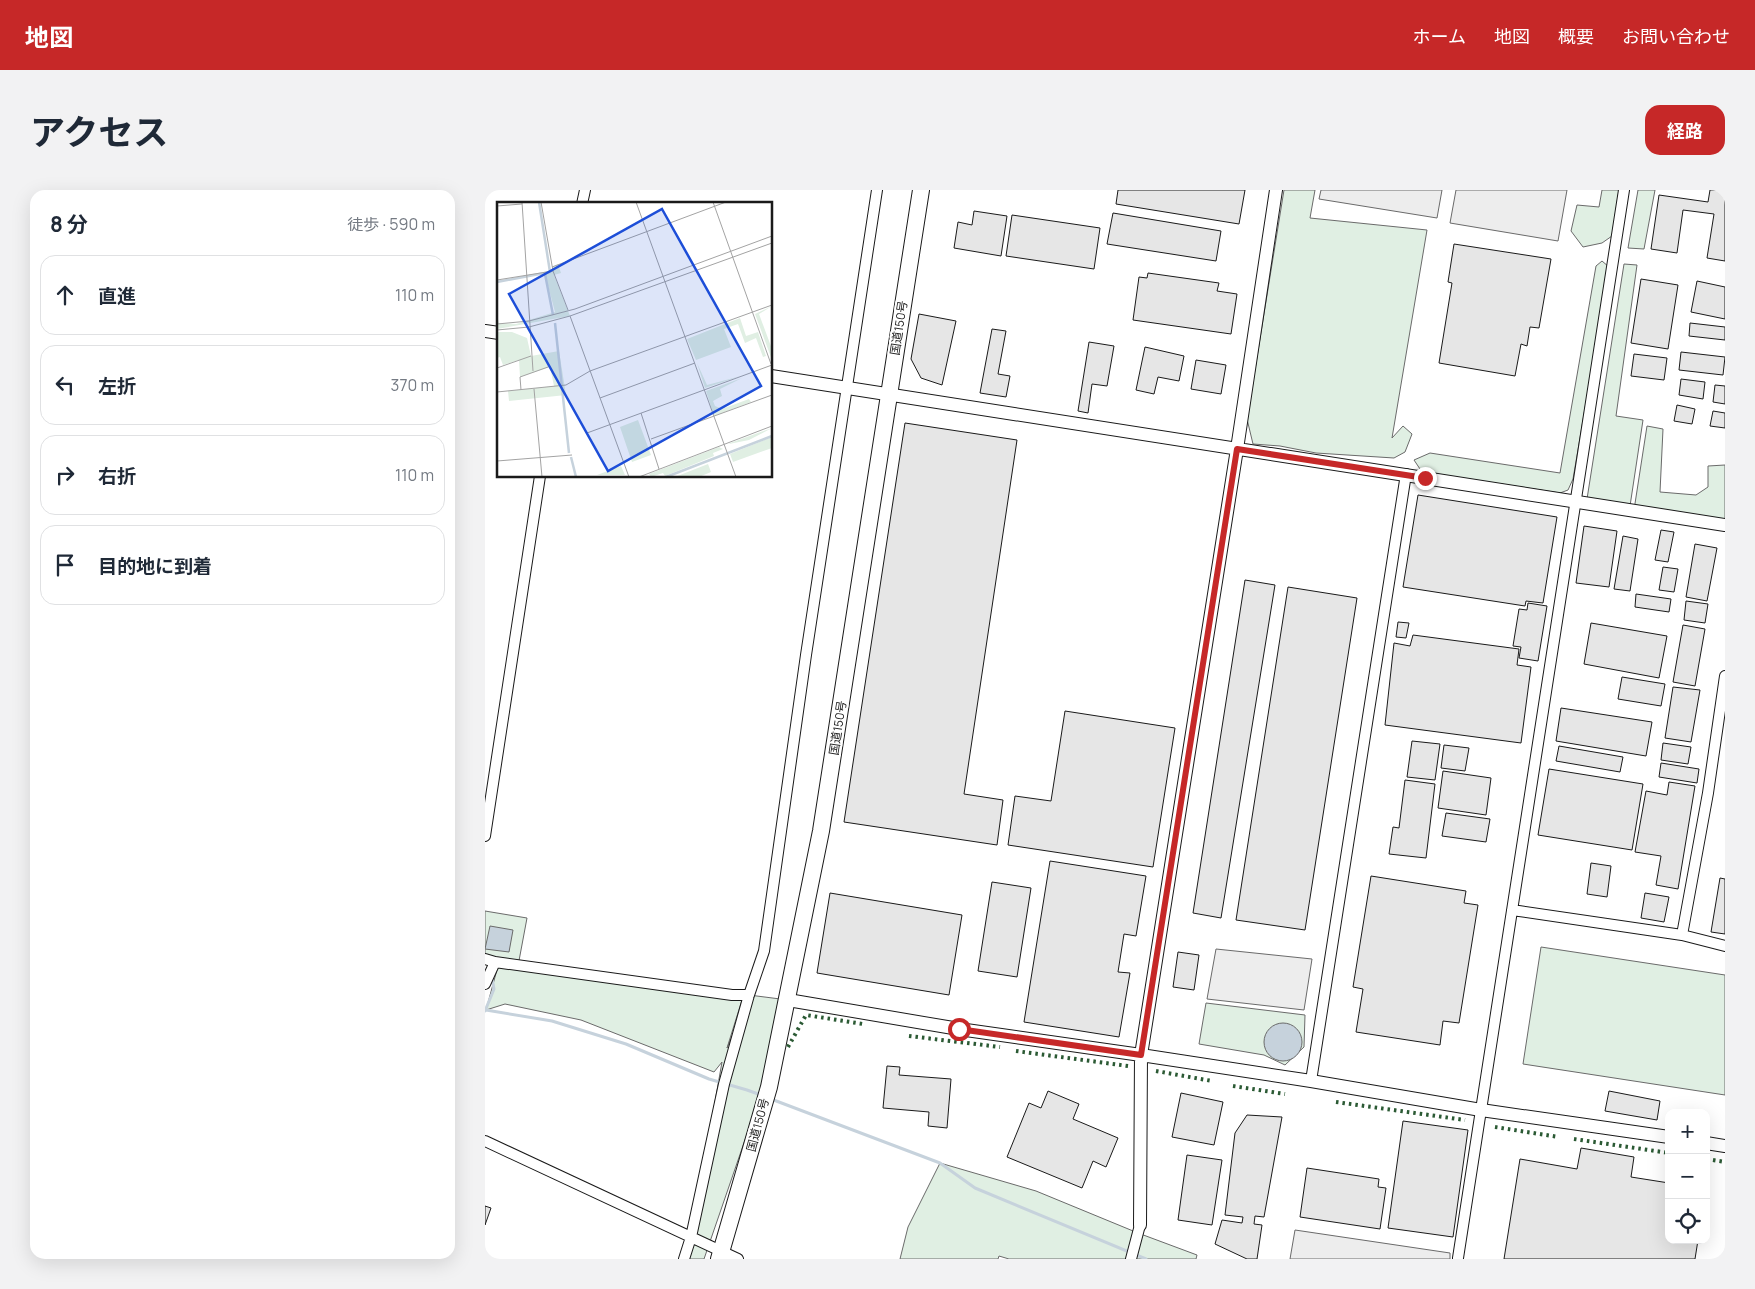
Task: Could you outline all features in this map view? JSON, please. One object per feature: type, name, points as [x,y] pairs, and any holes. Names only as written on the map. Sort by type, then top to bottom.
[{"type":"highway","name":"国道150号","points":[[721,1255],[769,1086],[821,831],[921,190]]},
{"type":"street","points":[[684,1259],[691,1237],[720,1097],[749,995],[764,951],[877,190]]},
{"type":"street","points":[[1131,1259],[1140,1225],[1141,1055],[1276,190]]},
{"type":"street","points":[[1458,1258],[1624,190]]},
{"type":"street","points":[[773,376],[1725,525]]},
{"type":"street","points":[[1311,1081],[1406,474]]},
{"type":"street","points":[[485,836],[540,478]]},
{"type":"street","points":[[1682,935],[1708,794],[1725,676]]},
{"type":"street","points":[[1512,910],[1682,935],[1725,946]]},
{"type":"street","points":[[485,984],[491,964],[732,995],[749,995]]},
{"type":"street","points":[[788,1000],[959,1029],[1141,1055],[1481,1110],[1665,1136]]},
{"type":"street","points":[[485,1141],[691,1237],[721,1255],[738,1259]]},
{"type":"street","points":[[1710,1144],[1725,1146]]},
{"type":"green space","points":[[1284,190],[1315,190],[1310,218],[1427,230],[1392,438],[1403,426],[1412,434],[1405,452],[1394,458],[1316,453],[1280,446],[1253,444],[1247,419]]},
{"type":"green space","points":[[1602,190],[1619,190],[1612,236],[1602,243],[1583,247],[1571,231],[1577,205],[1599,207]]},
{"type":"green space","points":[[1638,190],[1655,190],[1644,249],[1628,248]]},
{"type":"green space","points":[[1602,261],[1609,267],[1573,479],[1568,490],[1560,493],[1422,472],[1414,460],[1430,453],[1560,473],[1596,266]]},
{"type":"green space","points":[[1624,264],[1637,265],[1616,416],[1643,420],[1630,506],[1587,499]]},
{"type":"green space","points":[[1647,426],[1663,429],[1660,492],[1696,495],[1708,487],[1708,466],[1725,465],[1725,525],[1634,510]]},
{"type":"green space","points":[[485,911],[527,918],[518,966],[485,958]]},
{"type":"green space","points":[[1541,947],[1725,975],[1725,1095],[1523,1064]]},
{"type":"green space","points":[[498,966],[742,1000],[727,1048],[749,995],[788,1000],[778,1044],[704,1259],[684,1259],[691,1237],[722,1062],[714,1072],[581,1020],[505,1004],[486,1010]]},
{"type":"green space","points":[[1206,1003],[1305,1015],[1304,1047],[1285,1065],[1264,1055],[1199,1044]]},
{"type":"green space","points":[[940,1163],[1036,1191],[1197,1255],[1196,1259],[1009,1259],[999,1256],[998,1259],[900,1259],[908,1227]]},
{"type":"shaded area","points":[[1321,190],[1442,190],[1437,218],[1319,199]]},
{"type":"shaded area","points":[[1456,190],[1567,190],[1558,241],[1450,223]]},
{"type":"shaded area","points":[[490,926],[513,930],[509,952],[485,949]]},
{"type":"shaded area","points":[[1216,949],[1312,959],[1304,1010],[1207,999]]},
{"type":"shaded area","points":[[1283,1023],[1297,1028],[1302,1042],[1297,1056],[1283,1061],[1269,1056],[1264,1042],[1269,1028]]},
{"type":"shaded area","points":[[1295,1230],[1450,1253],[1450,1259],[1290,1259]]},
{"type":"building","points":[[1118,190],[1245,190],[1239,224],[1116,204]]},
{"type":"building","points":[[1710,190],[1725,190],[1725,261],[1707,258],[1714,214],[1683,210],[1677,253],[1651,249],[1659,195],[1708,202]]},
{"type":"building","points":[[974,211],[1007,216],[1001,256],[954,248],[958,222],[972,225]]},
{"type":"building","points":[[1113,213],[1221,231],[1216,261],[1107,244]]},
{"type":"building","points":[[1012,215],[1100,228],[1094,269],[1006,256]]},
{"type":"building","points":[[1454,244],[1551,259],[1539,328],[1530,327],[1527,346],[1521,344],[1515,376],[1439,363],[1452,283],[1448,282]]},
{"type":"building","points":[[1148,273],[1219,283],[1217,291],[1237,294],[1231,334],[1133,320],[1139,277],[1147,278]]},
{"type":"building","points":[[1641,279],[1678,285],[1668,349],[1631,343]]},
{"type":"building","points":[[1697,281],[1725,287],[1725,319],[1691,312]]},
{"type":"building","points":[[919,314],[956,321],[942,385],[921,378],[911,359]]},
{"type":"building","points":[[1690,323],[1725,327],[1725,340],[1689,336]]},
{"type":"building","points":[[992,329],[1006,331],[998,374],[1010,376],[1006,397],[980,393]]},
{"type":"building","points":[[1089,342],[1114,346],[1107,386],[1092,384],[1088,413],[1078,411]]},
{"type":"building","points":[[1145,347],[1184,356],[1179,381],[1158,377],[1154,394],[1136,390]]},
{"type":"building","points":[[1681,352],[1725,357],[1723,375],[1679,370]]},
{"type":"building","points":[[1634,354],[1667,358],[1664,380],[1631,376]]},
{"type":"building","points":[[1196,360],[1226,365],[1221,394],[1191,389]]},
{"type":"building","points":[[1681,379],[1705,382],[1703,399],[1679,395]]},
{"type":"building","points":[[1715,385],[1725,386],[1725,404],[1713,402]]},
{"type":"building","points":[[1677,405],[1695,409],[1692,424],[1674,421]]},
{"type":"building","points":[[1713,411],[1725,413],[1725,428],[1710,426]]},
{"type":"building","points":[[905,423],[1017,440],[964,794],[1003,800],[997,845],[844,822]]},
{"type":"building","points":[[1418,495],[1557,517],[1543,603],[1526,601],[1525,606],[1403,587]]},
{"type":"building","points":[[1584,526],[1617,531],[1609,587],[1576,583]]},
{"type":"building","points":[[1661,530],[1674,532],[1668,562],[1655,560]]},
{"type":"building","points":[[1623,536],[1638,539],[1630,591],[1614,589]]},
{"type":"building","points":[[1695,544],[1717,548],[1707,601],[1686,597]]},
{"type":"building","points":[[1663,567],[1678,569],[1674,592],[1659,590]]},
{"type":"building","points":[[1245,580],[1275,585],[1221,918],[1193,913]]},
{"type":"building","points":[[1288,587],[1357,598],[1305,930],[1236,920]]},
{"type":"building","points":[[1636,594],[1671,599],[1669,612],[1635,607]]},
{"type":"building","points":[[1686,601],[1708,604],[1705,623],[1684,620]]},
{"type":"building","points":[[1528,603],[1547,606],[1538,661],[1519,658],[1521,647],[1513,646],[1519,609],[1527,610]]},
{"type":"building","points":[[1398,622],[1409,623],[1406,638],[1396,637]]},
{"type":"building","points":[[1591,623],[1667,636],[1659,678],[1584,664]]},
{"type":"building","points":[[1683,625],[1705,629],[1695,686],[1673,682]]},
{"type":"building","points":[[1413,635],[1519,649],[1517,665],[1531,667],[1521,743],[1385,725],[1394,643],[1410,646]]},
{"type":"building","points":[[1622,677],[1665,684],[1661,706],[1618,699]]},
{"type":"building","points":[[1673,687],[1700,690],[1691,742],[1665,738]]},
{"type":"building","points":[[1561,708],[1652,722],[1646,756],[1556,741]]},
{"type":"building","points":[[1065,711],[1175,728],[1153,867],[1008,845],[1015,796],[1051,801]]},
{"type":"building","points":[[1412,741],[1440,744],[1435,780],[1407,777]]},
{"type":"building","points":[[1663,743],[1691,747],[1688,764],[1661,760]]},
{"type":"building","points":[[1444,745],[1469,748],[1465,771],[1441,768]]},
{"type":"building","points":[[1559,746],[1623,757],[1620,772],[1556,761]]},
{"type":"building","points":[[1661,763],[1699,769],[1697,783],[1659,777]]},
{"type":"building","points":[[1549,769],[1643,784],[1632,850],[1538,835]]},
{"type":"building","points":[[1443,771],[1491,778],[1486,815],[1438,808]]},
{"type":"building","points":[[1405,780],[1435,784],[1426,858],[1389,854],[1393,827],[1399,828]]},
{"type":"building","points":[[1669,782],[1695,786],[1678,889],[1656,885],[1661,856],[1635,852],[1646,791],[1667,795]]},
{"type":"building","points":[[1446,813],[1490,819],[1486,842],[1442,836]]},
{"type":"building","points":[[1050,861],[1146,876],[1136,936],[1124,934],[1118,972],[1130,973],[1119,1037],[1024,1022]]},
{"type":"building","points":[[1591,863],[1611,866],[1607,897],[1587,894]]},
{"type":"building","points":[[1371,876],[1466,891],[1464,903],[1478,905],[1459,1023],[1443,1021],[1440,1045],[1356,1032],[1363,989],[1353,987]]},
{"type":"building","points":[[1720,878],[1725,879],[1725,934],[1711,932]]},
{"type":"building","points":[[992,882],[1031,888],[1017,977],[978,971]]},
{"type":"building","points":[[830,893],[962,915],[949,995],[817,973]]},
{"type":"building","points":[[1645,893],[1669,897],[1664,922],[1641,918]]},
{"type":"building","points":[[1178,952],[1199,955],[1194,990],[1173,987]]},
{"type":"building","points":[[887,1066],[900,1067],[899,1075],[951,1079],[947,1128],[928,1126],[929,1112],[883,1108]]},
{"type":"building","points":[[1048,1091],[1079,1104],[1073,1119],[1118,1138],[1106,1167],[1093,1161],[1082,1188],[1007,1157],[1029,1103],[1041,1108]]},
{"type":"building","points":[[1609,1091],[1660,1101],[1657,1120],[1605,1111]]},
{"type":"building","points":[[1181,1093],[1223,1102],[1214,1145],[1172,1137]]},
{"type":"building","points":[[1247,1115],[1282,1117],[1264,1217],[1255,1216],[1254,1224],[1262,1225],[1257,1259],[1247,1259],[1215,1244],[1222,1220],[1242,1223],[1243,1217],[1225,1215],[1235,1133]]},
{"type":"building","points":[[1403,1121],[1468,1130],[1453,1237],[1388,1228]]},
{"type":"building","points":[[1581,1148],[1634,1157],[1631,1177],[1665,1182],[1665,1244],[1697,1244],[1695,1259],[1504,1259],[1520,1159],[1577,1169]]},
{"type":"building","points":[[1187,1155],[1222,1160],[1212,1225],[1178,1220]]},
{"type":"building","points":[[1307,1168],[1379,1179],[1378,1187],[1386,1188],[1380,1229],[1300,1217]]},
{"type":"building","points":[[485,1206],[491,1208],[485,1225]]},
{"type":"waterway","points":[[485,972],[492,978],[494,989],[485,1011]]},
{"type":"waterway","points":[[486,1010],[552,1021],[626,1044],[709,1079],[761,1095]]},
{"type":"waterway","points":[[771,1099],[940,1163],[975,1188],[1146,1259]]},
{"type":"hedge","points":[[788,1047],[806,1015],[863,1024]]},
{"type":"hedge","points":[[909,1036],[1000,1047]]},
{"type":"hedge","points":[[1016,1051],[1128,1066]]},
{"type":"hedge","points":[[1156,1071],[1212,1081]]},
{"type":"hedge","points":[[1233,1086],[1285,1094]]},
{"type":"hedge","points":[[1336,1102],[1465,1120]]},
{"type":"hedge","points":[[1495,1127],[1559,1137]]},
{"type":"hedge","points":[[1574,1139],[1665,1152]]},
{"type":"hedge","points":[[1713,1160],[1725,1162]]},
{"type":"route","points":[[959,1029],[1141,1055],[1237,449],[1425,478]]}]
